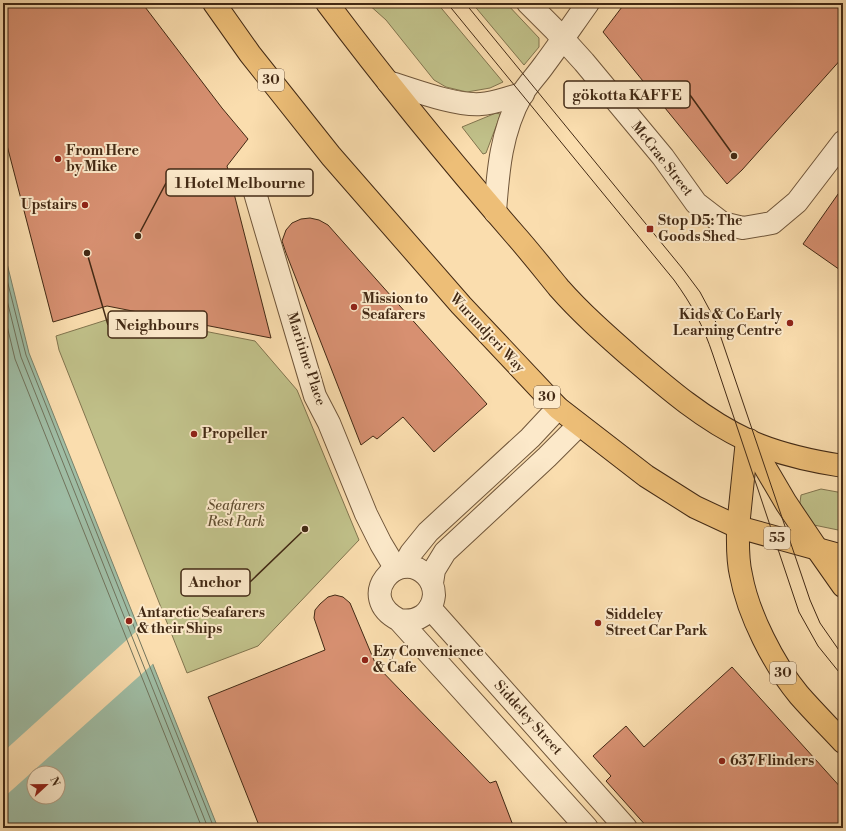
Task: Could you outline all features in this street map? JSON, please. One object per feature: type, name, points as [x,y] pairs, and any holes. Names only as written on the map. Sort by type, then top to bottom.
[{"type":"main road","name":"Wurundjeri Way","points":[[214,3],[250,54],[331,156],[461,305],[558,408],[646,476],[695,507],[738,527],[843,556]]},
{"type":"main road","points":[[327,3],[388,82],[495,212],[560,288],[609,337],[689,405],[748,440],[778,452],[838,461]]},
{"type":"main road","points":[[738,527],[748,440]]},
{"type":"main road","points":[[748,440],[786,503],[843,586]]},
{"type":"main road","name":"30","points":[[738,527],[738,555],[743,587],[760,631],[779,667],[792,686],[843,742]]},
{"type":"street","name":"McCrae Street","points":[[528,3],[563,39],[663,157],[696,203],[722,223],[743,228],[772,223],[796,202],[843,142]]},
{"type":"street","points":[[495,212],[498,165],[509,125],[523,94],[588,3]]},
{"type":"street","points":[[388,82],[451,101],[467,104],[484,104],[523,94]]},
{"type":"street","name":"Maritime Place","points":[[253,186],[316,396],[329,423],[366,514],[380,544],[399,568]]},
{"type":"street","points":[[558,408],[530,438],[428,532],[399,568],[390,573],[384,579],[381,586],[381,602],[385,610],[391,616],[399,620],[408,621],[417,620],[425,615],[433,600],[434,592],[432,583],[434,570],[445,552],[547,457],[579,425]]},
{"type":"street","points":[[480,485],[497,504]]},
{"type":"street","points":[[399,568],[412,567],[420,570],[432,583]]},
{"type":"street","name":"Siddeley Street","points":[[430,608],[626,828]]},
{"type":"street","name":"Siddeley Street","points":[[399,620],[587,828]]},
{"type":"street","points":[[525,758],[547,740]]},
{"type":"green space","points":[[367,3],[437,3],[503,82],[490,88],[467,92],[446,87],[434,80],[386,20]]},
{"type":"green space","points":[[472,3],[506,3],[539,38],[539,47],[524,65]]},
{"type":"green space","points":[[496,113],[500,114],[500,116],[486,153],[483,154],[462,127]]},
{"type":"green space","name":"Seafarers Rest Park","points":[[122,315],[255,341],[297,390],[359,540],[258,646],[187,673],[59,350],[56,336]]},
{"type":"green space","points":[[821,489],[843,493],[843,531],[809,524],[799,510],[801,495]]},
{"type":"water","points":[[3,247],[29,353],[218,828],[3,828]]},
{"type":"pier","points":[[141,627],[155,662],[40,765],[26,765],[26,777],[3,798],[3,752]]},
{"type":"building","points":[[3,3],[142,3],[222,108],[248,139],[227,166],[271,338],[107,306],[53,322],[3,130]]},
{"type":"building","points":[[625,3],[843,3],[843,57],[742,170],[727,184],[603,32]]},
{"type":"building","points":[[843,187],[843,272],[803,244]]},
{"type":"building","name":"Mission to Seafarers","points":[[310,218],[319,220],[328,225],[487,404],[434,452],[403,417],[377,439],[373,436],[361,445],[282,241],[286,230],[292,223],[301,219]]},
{"type":"building","points":[[335,595],[343,597],[350,603],[376,665],[490,783],[496,781],[514,828],[260,828],[208,697],[325,650],[314,618],[315,610],[328,597]]},
{"type":"building","name":"637 Flinders","points":[[732,667],[843,790],[843,828],[648,828],[606,781],[611,776],[593,756],[626,726],[644,747]]},
{"type":"tram line","points":[[447,3],[674,280],[692,307],[713,355],[799,612],[818,646],[843,677]]},
{"type":"tram line","points":[[465,3],[700,292],[715,320],[810,600],[820,623],[843,656]]},
{"type":"place","name":"gökotta KAFFE","points":[[734,156]]},
{"type":"place","name":"From Here by Mike","points":[[58,159]]},
{"type":"place","name":"Upstairs","points":[[85,205]]},
{"type":"place","name":"Stop D5: The Goods Shed","points":[[650,229]]},
{"type":"place","name":"1 Hotel Melbourne","points":[[138,236]]},
{"type":"place","name":"Neighbours","points":[[87,253]]},
{"type":"place","name":"Mission to Seafarers","points":[[354,307]]},
{"type":"place","name":"Kids & Co Early Learning Centre","points":[[790,323]]},
{"type":"place","name":"Propeller","points":[[194,434]]},
{"type":"place","name":"Anchor","points":[[305,529]]},
{"type":"place","name":"Antarctic Seafarers & their Ships","points":[[129,621]]},
{"type":"place","name":"Siddeley Street Car Park","points":[[598,623]]},
{"type":"place","name":"Ezy Convenience & Cafe","points":[[365,660]]},
{"type":"place","name":"637 Flinders","points":[[722,761]]}]
